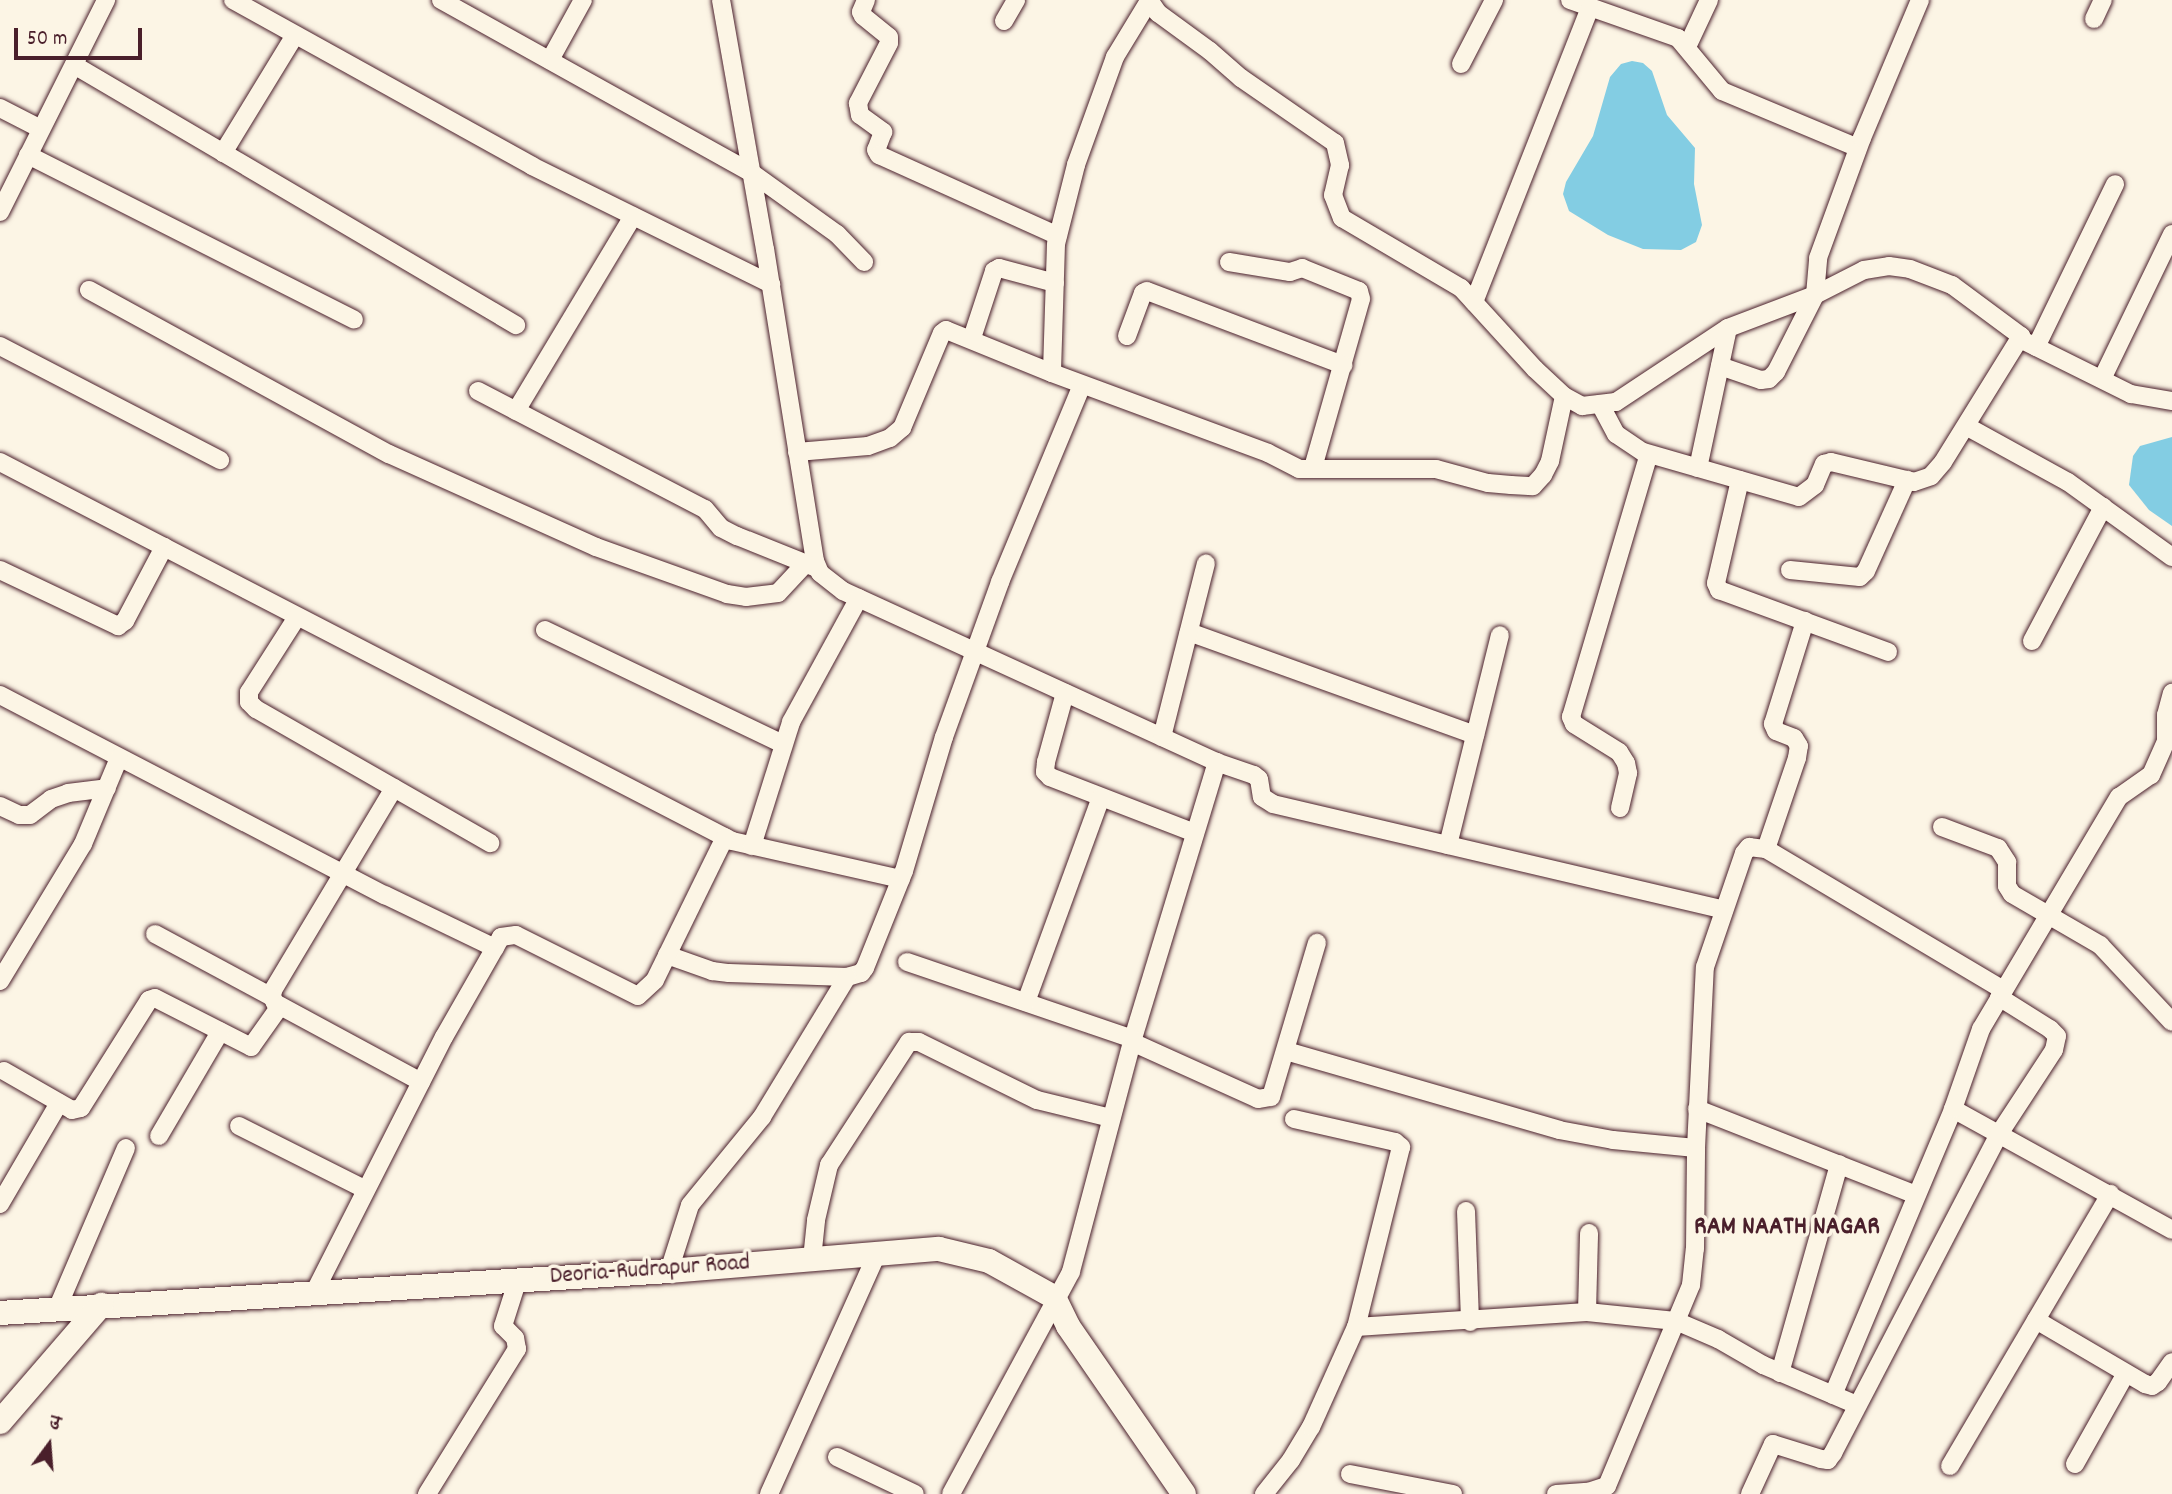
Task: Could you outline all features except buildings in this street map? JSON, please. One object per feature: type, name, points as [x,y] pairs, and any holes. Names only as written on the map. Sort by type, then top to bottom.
[{"type":"main road","name":"Deoria-Rudrapur Road","points":[[0,1313],[314,1291],[669,1271],[939,1249],[989,1261],[1054,1297]]},
{"type":"main road","points":[[1054,1297],[1068,1326],[1184,1494]]},
{"type":"main road","points":[[0,1422],[101,1306]]},
{"type":"street","points":[[2,201],[107,0]]},
{"type":"street","points":[[233,0],[532,166],[771,284]]},
{"type":"street","points":[[441,0],[752,173],[836,234],[864,262]]},
{"type":"street","points":[[550,60],[583,0]]},
{"type":"street","points":[[721,0],[771,284],[812,566]]},
{"type":"street","points":[[866,0],[861,12],[863,16],[890,37],[858,103],[860,115],[883,132],[877,146],[879,155],[1058,236]]},
{"type":"street","points":[[1004,21],[1016,0]]},
{"type":"street","points":[[1570,0],[1678,38],[1722,91],[1858,148]]},
{"type":"street","points":[[1687,47],[1709,0]]},
{"type":"street","points":[[1720,366],[1761,380],[1769,379],[1776,372],[1815,295],[1818,258],[1858,148],[1920,0]]},
{"type":"street","points":[[2094,19],[2103,0]]},
{"type":"street","points":[[1052,373],[1058,236],[1076,165],[1115,57],[1149,1],[1158,13],[1210,51],[1241,79],[1335,143],[1340,165],[1333,195],[1342,218],[1461,288],[1564,396],[1582,406],[1616,402],[1691,349],[1728,328],[1815,295],[1864,270],[1889,266],[1910,270],[1952,285],[2021,336],[2022,340],[2132,394],[2172,401]]},
{"type":"street","points":[[1461,64],[1486,2]]},
{"type":"street","points":[[1474,302],[1590,7]]},
{"type":"street","points":[[223,153],[295,34]]},
{"type":"street","points":[[74,65],[516,325]]},
{"type":"street","points":[[0,108],[41,129]]},
{"type":"street","points":[[28,155],[355,320]]},
{"type":"street","points":[[2036,347],[2115,184]]},
{"type":"street","points":[[516,411],[633,216]]},
{"type":"street","points":[[2102,379],[2172,234]]},
{"type":"street","points":[[1229,262],[1290,272],[1302,268],[1355,287],[1362,299],[1313,468]]},
{"type":"street","points":[[972,338],[994,271],[999,268],[1055,283]]},
{"type":"street","points":[[89,290],[389,454],[596,547],[727,594],[746,597],[778,593],[812,566]]},
{"type":"street","points":[[1128,336],[1143,293],[1147,291],[1343,365]]},
{"type":"street","points":[[1698,468],[1728,328]]},
{"type":"street","points":[[797,452],[868,446],[890,438],[902,428],[942,333],[953,330],[1052,373],[1268,453],[1299,468],[1436,469],[1488,483],[1533,486],[1550,461],[1564,396]]},
{"type":"street","points":[[1600,404],[1616,434],[1649,454],[1799,497],[1815,485],[1824,464],[1831,462],[1914,482],[1931,476],[1966,426],[2021,336]]},
{"type":"street","points":[[0,346],[220,460]]},
{"type":"street","points":[[667,955],[712,971],[847,977],[861,974],[869,962],[901,879],[944,737],[1000,582],[1083,385]]},
{"type":"street","points":[[478,391],[705,509],[721,528],[812,566],[828,582],[859,598],[1216,762],[1254,775],[1259,779],[1262,797],[1273,804],[1724,909]]},
{"type":"street","points":[[1966,426],[2068,482],[2172,557]]},
{"type":"street","points":[[1620,808],[1628,773],[1626,763],[1619,752],[1574,724],[1571,717],[1649,454]]},
{"type":"street","points":[[0,462],[725,837],[752,846],[901,879]]},
{"type":"street","points":[[1740,480],[1716,583],[1719,590],[1888,652]]},
{"type":"street","points":[[1790,570],[1860,577],[1866,571],[1908,480]]},
{"type":"street","points":[[2032,641],[2103,507]]},
{"type":"street","points":[[0,570],[118,626],[125,621],[164,547]]},
{"type":"street","points":[[1162,737],[1206,563]]},
{"type":"street","points":[[752,846],[791,722],[859,598]]},
{"type":"street","points":[[297,617],[249,692],[249,702],[256,709],[489,843]]},
{"type":"street","points":[[1766,849],[1797,758],[1799,746],[1794,738],[1776,731],[1773,724],[1805,621]]},
{"type":"street","points":[[545,630],[783,744]]},
{"type":"street","points":[[1189,632],[1475,735]]},
{"type":"street","points":[[1448,845],[1500,635]]},
{"type":"street","points":[[1065,693],[1045,772],[1050,777],[1195,833]]},
{"type":"street","points":[[1833,1395],[1953,1109],[1981,1029],[2119,797],[2151,775],[2166,741],[2166,715],[2172,693]]},
{"type":"street","points":[[0,695],[343,873],[495,948]]},
{"type":"street","points":[[0,982],[83,844],[119,758]]},
{"type":"street","points":[[951,1494],[1054,1297],[1071,1272],[1132,1040],[1216,762]]},
{"type":"street","points":[[0,806],[19,815],[30,815],[51,799],[68,793],[107,788]]},
{"type":"street","points":[[4,1071],[72,1110],[81,1108],[149,1000],[155,998],[251,1047],[343,873],[394,788]]},
{"type":"street","points":[[1026,1002],[1101,797]]},
{"type":"street","points":[[1942,827],[1998,848],[2007,862],[2007,886],[2012,894],[2100,945],[2172,1022]]},
{"type":"street","points":[[314,1291],[421,1082],[501,937],[516,935],[638,996],[655,979],[725,837]]},
{"type":"street","points":[[1556,1494],[1588,1492],[1607,1486],[1676,1321],[1694,1270],[1696,1148],[1705,967],[1744,853],[1749,847],[1766,849],[2001,993],[2057,1036],[2057,1043],[1999,1134],[1828,1460],[1773,1444],[1750,1494]]},
{"type":"street","points":[[155,934],[421,1082]]},
{"type":"street","points":[[907,962],[1132,1040],[1266,1100],[1276,1086],[1317,943]]},
{"type":"street","points":[[669,1271],[684,1219],[699,1191],[762,1117],[847,977]]},
{"type":"street","points":[[159,1136],[220,1032]]},
{"type":"street","points":[[811,1259],[816,1220],[830,1165],[909,1042],[919,1042],[1037,1100],[1111,1118]]},
{"type":"street","points":[[1286,1052],[1559,1130],[1612,1140],[1696,1148]]},
{"type":"street","points":[[0,1204],[59,1103]]},
{"type":"street","points":[[1698,1109],[1916,1195]]},
{"type":"street","points":[[1953,1109],[2172,1230]]},
{"type":"street","points":[[1264,1494],[1291,1460],[1311,1427],[1356,1326],[1401,1147],[1395,1142],[1294,1119]]},
{"type":"street","points":[[239,1126],[366,1191]]},
{"type":"street","points":[[57,1309],[126,1148]]},
{"type":"street","points":[[1780,1373],[1839,1164]]},
{"type":"street","points":[[1950,1466],[2110,1194]]},
{"type":"street","points":[[1466,1211],[1470,1322]]},
{"type":"street","points":[[1587,1312],[1589,1233]]},
{"type":"street","points":[[769,1494],[877,1254]]},
{"type":"street","points":[[428,1494],[517,1349],[515,1338],[503,1326],[518,1279]]},
{"type":"street","points":[[1356,1326],[1470,1322],[1587,1312],[1676,1321],[1718,1339],[1780,1373],[1857,1405]]},
{"type":"street","points":[[2036,1320],[2152,1386],[2172,1362]]},
{"type":"street","points":[[2075,1464],[2126,1373]]},
{"type":"street","points":[[838,1457],[915,1494]]},
{"type":"street","points":[[1350,1474],[1453,1494]]},
{"type":"water","points":[[1632,61],[1643,63],[1652,71],[1667,115],[1695,148],[1694,184],[1702,225],[1696,242],[1681,250],[1643,249],[1608,235],[1569,211],[1563,194],[1566,182],[1593,136],[1610,77],[1621,64]]},
{"type":"water","points":[[2172,437],[2172,526],[2149,510],[2129,485],[2133,456],[2140,446]]},
{"type":"district","name":"RAM NAATH NAGAR","points":[[1787,1228]]}]
